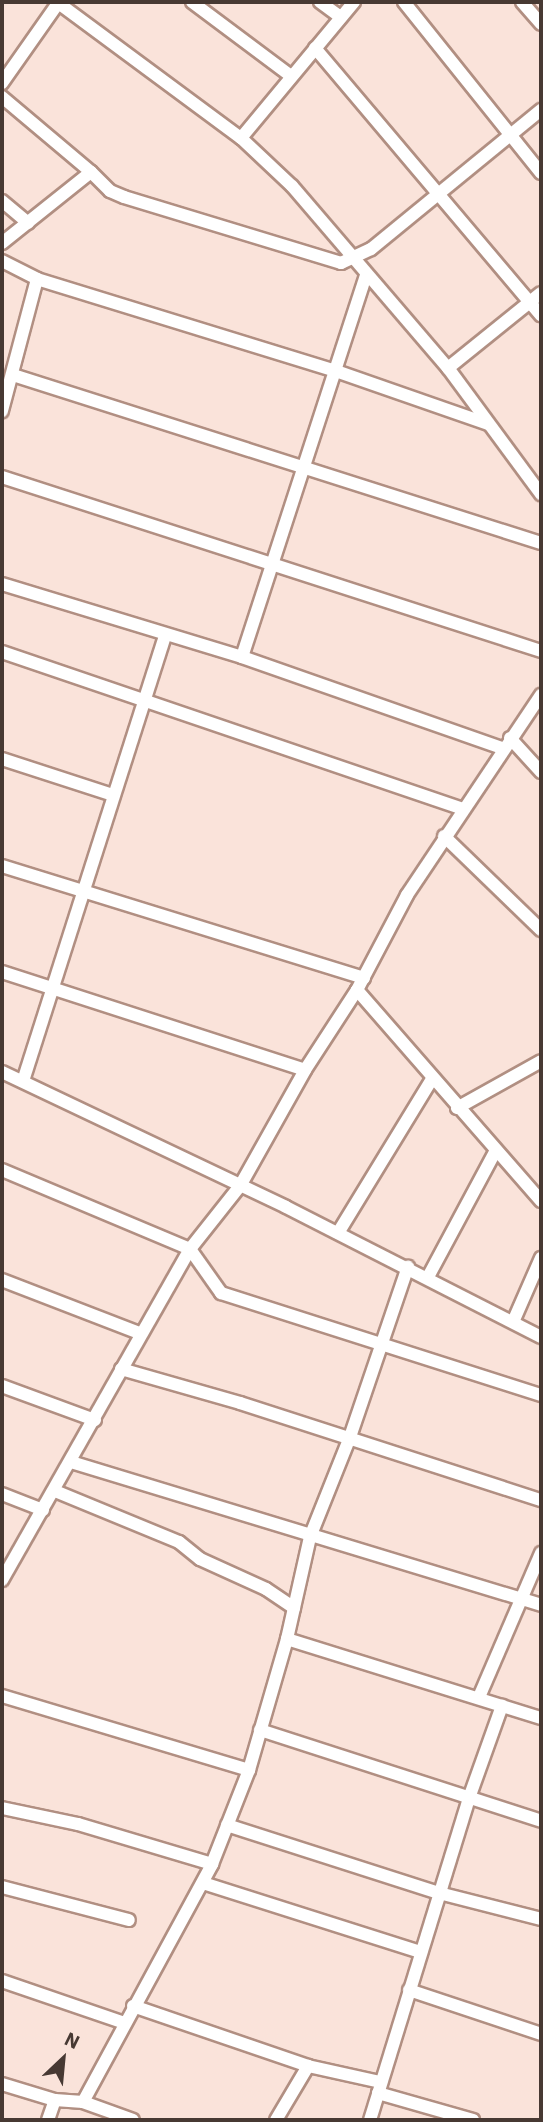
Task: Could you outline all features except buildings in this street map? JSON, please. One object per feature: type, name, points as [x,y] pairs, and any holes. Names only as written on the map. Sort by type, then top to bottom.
[{"type":"street","points":[[2,83],[58,2],[241,138],[292,186],[366,276],[449,368],[541,494]]},
{"type":"street","points":[[192,2],[292,76]]},
{"type":"street","points":[[320,2],[341,17]]},
{"type":"street","points":[[241,138],[354,2]]},
{"type":"street","points":[[404,2],[541,173]]},
{"type":"street","points":[[522,2],[541,24]]},
{"type":"street","points":[[315,48],[438,193],[536,298],[541,315]]},
{"type":"street","points":[[2,97],[110,191],[327,262],[354,259],[541,110]]},
{"type":"street","points":[[2,243],[91,172]]},
{"type":"street","points":[[2,201],[28,223]]},
{"type":"street","points":[[2,261],[37,279],[333,370],[488,424]]},
{"type":"street","points":[[242,657],[273,562],[299,469],[366,276]]},
{"type":"street","points":[[2,411],[37,279]]},
{"type":"street","points":[[449,368],[536,298]]},
{"type":"street","points":[[2,356],[17,359]]},
{"type":"street","points":[[13,375],[299,469],[541,543]]},
{"type":"street","points":[[2,477],[273,562],[541,651]]},
{"type":"street","points":[[2,584],[242,657],[506,743],[541,772]]},
{"type":"street","points":[[23,1081],[55,988],[165,635]]},
{"type":"street","points":[[2,652],[463,810]]},
{"type":"street","points":[[2,1580],[72,1462],[139,1333],[190,1249],[240,1186],[305,1070],[360,984],[444,836],[541,695]]},
{"type":"street","points":[[2,759],[114,795]]},
{"type":"street","points":[[444,836],[541,930]]},
{"type":"street","points":[[2,866],[360,984],[432,1079],[541,1201]]},
{"type":"street","points":[[2,972],[305,1070]]},
{"type":"street","points":[[457,1108],[541,1061]]},
{"type":"street","points":[[2,1072],[408,1267],[541,1337]]},
{"type":"street","points":[[338,1234],[432,1079]]},
{"type":"street","points":[[428,1277],[495,1152]]},
{"type":"street","points":[[2,1170],[190,1249],[221,1293],[541,1395]]},
{"type":"street","points":[[513,1322],[541,1258]]},
{"type":"street","points":[[83,2102],[203,1883],[249,1770],[287,1639],[310,1537],[350,1437],[380,1342],[408,1267]]},
{"type":"street","points":[[2,1280],[139,1333]]},
{"type":"street","points":[[121,1369],[350,1437],[541,1500]]},
{"type":"street","points":[[2,1386],[95,1420]]},
{"type":"street","points":[[72,1462],[310,1537],[523,1596],[541,1605]]},
{"type":"street","points":[[55,1491],[180,1542],[200,1559],[266,1589],[294,1608]]},
{"type":"street","points":[[2,1494],[43,1510]]},
{"type":"street","points":[[479,1697],[541,1553]]},
{"type":"street","points":[[287,1639],[541,1718]]},
{"type":"street","points":[[2,1696],[249,1770]]},
{"type":"street","points":[[370,2120],[469,1798],[502,1706]]},
{"type":"street","points":[[260,1730],[541,1821]]},
{"type":"street","points":[[2,1808],[78,1824],[212,1864]]},
{"type":"street","points":[[227,1825],[439,1893],[541,1919]]},
{"type":"street","points":[[203,1883],[420,1952]]},
{"type":"street","points":[[2,1887],[129,1920]]},
{"type":"street","points":[[2,1981],[125,2023]]},
{"type":"street","points":[[409,1990],[541,2034]]},
{"type":"street","points":[[133,2007],[473,2120]]},
{"type":"street","points":[[276,2120],[308,2066]]},
{"type":"street","points":[[2,2084],[55,2100],[83,2102],[133,2120]]},
{"type":"street","points":[[48,2120],[55,2100]]}]
